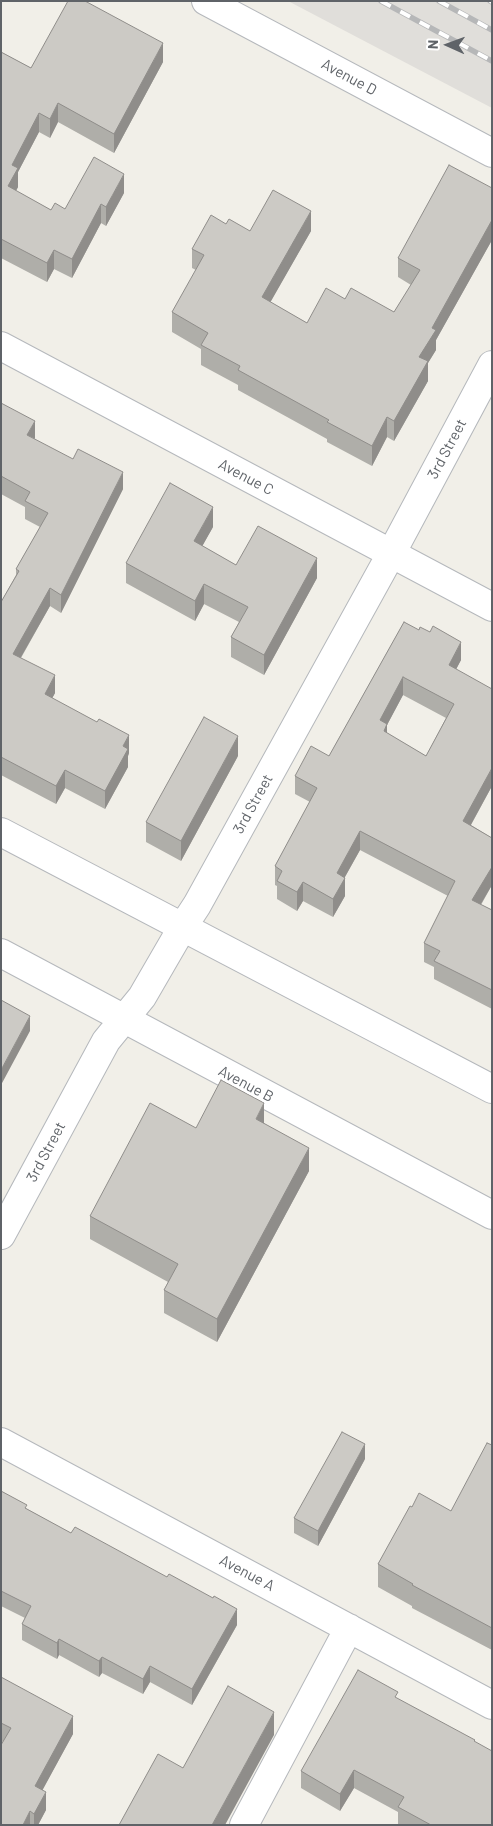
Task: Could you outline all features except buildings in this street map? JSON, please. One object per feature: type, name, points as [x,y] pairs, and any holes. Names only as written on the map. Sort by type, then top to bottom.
[{"type":"street","name":"Avenue D","points":[[206,1],[492,152]]},
{"type":"street","name":"Avenue C","points":[[1,346],[492,607]]},
{"type":"street","name":"3rd Street","points":[[1,1235],[106,1041],[142,997],[197,905],[391,554],[492,365]]},
{"type":"street","points":[[1,832],[492,1089]]},
{"type":"street","name":"Avenue B","points":[[1,953],[492,1215]]},
{"type":"street","name":"Avenue A","points":[[1,1442],[492,1705]]},
{"type":"street","points":[[244,1825],[349,1628]]},
{"type":"shaded area","points":[[288,1],[492,1],[492,108]]},
{"type":"railway","points":[[381,1],[492,61]]},
{"type":"railway","points":[[439,1],[492,30]]}]
